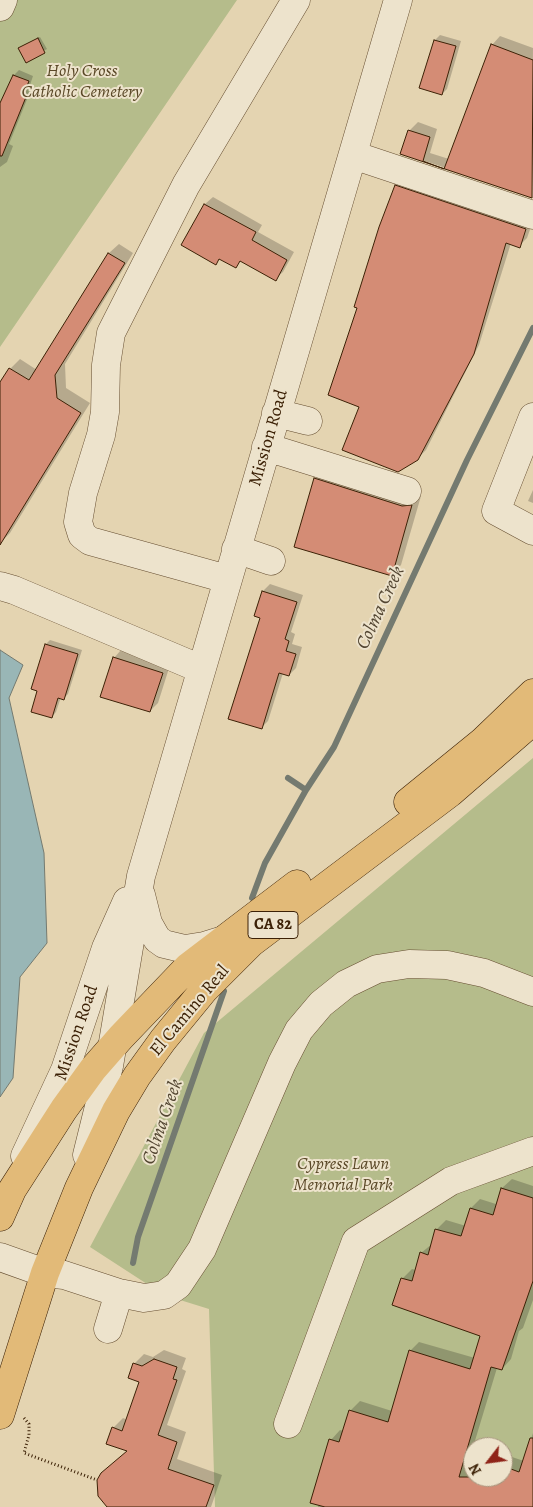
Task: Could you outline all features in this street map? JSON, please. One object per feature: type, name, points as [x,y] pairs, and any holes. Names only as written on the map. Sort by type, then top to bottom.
[{"type":"main road","name":"El Camino Real","points":[[0,1217],[12,1190],[64,1109],[113,1046],[167,987],[220,941],[434,782],[483,741],[533,693]]},
{"type":"main road","name":"El Camino Real","points":[[9,1413],[45,1273],[79,1188],[106,1130],[137,1076],[181,1017],[218,974],[271,927],[450,793],[533,721]]},
{"type":"street","points":[[0,8],[3,0]]},
{"type":"street","points":[[227,579],[90,541],[82,535],[78,522],[82,492],[101,435],[105,412],[106,365],[111,332],[186,185],[296,0]]},
{"type":"street","name":"Mission Road","points":[[79,1188],[101,1103],[113,1046],[140,876],[398,0]]},
{"type":"street","points":[[352,155],[533,216]]},
{"type":"street","points":[[276,413],[308,421]]},
{"type":"street","points":[[533,417],[496,511],[533,531]]},
{"type":"street","points":[[266,447],[407,491]]},
{"type":"street","points":[[236,548],[271,561]]},
{"type":"street","points":[[0,586],[14,590],[201,669]]},
{"type":"street","name":"Mission Road","points":[[140,876],[144,912],[157,939],[171,947],[185,949],[220,941]]},
{"type":"street","name":"Mission Road","points":[[12,1190],[37,1127],[65,1070],[117,920],[140,876]]},
{"type":"street","points":[[0,1257],[45,1273],[64,1276],[119,1293],[144,1298],[164,1295],[178,1285],[202,1249],[282,1063],[299,1030],[322,1004],[346,984],[376,970],[409,964],[447,965],[484,973],[533,992]]},
{"type":"street","points":[[288,1424],[356,1241],[451,1181],[533,1151]]},
{"type":"street","points":[[108,1328],[119,1293]]},
{"type":"path","points":[[9,1413],[29,1424],[29,1435],[24,1453],[97,1480]]},
{"type":"green space","name":"Holy Cross Catholic Cemetery","points":[[0,0],[237,0],[0,347]]},
{"type":"green space","name":"Cypress Lawn Memorial Park","points":[[533,758],[533,1507],[215,1507],[209,1309],[164,1295],[90,1247],[204,1033]]},
{"type":"water","points":[[0,650],[23,665],[9,698],[44,853],[47,943],[20,977],[13,1078],[0,1097]]},
{"type":"building","points":[[38,38],[45,53],[26,63],[18,48]]},
{"type":"building","points":[[434,40],[456,46],[442,95],[419,88]]},
{"type":"building","points":[[491,44],[533,60],[532,198],[444,169]]},
{"type":"building","points":[[13,75],[29,81],[23,96],[26,97],[2,156],[0,156],[0,103]]},
{"type":"building","points":[[408,130],[430,137],[423,161],[437,166],[400,154]]},
{"type":"building","points":[[395,185],[526,229],[520,248],[506,243],[474,354],[418,460],[398,472],[342,450],[359,407],[328,395],[357,308],[354,307],[379,227]]},
{"type":"building","points":[[204,204],[256,232],[252,240],[287,260],[276,281],[240,261],[236,268],[219,259],[216,265],[181,245]]},
{"type":"building","points":[[108,253],[125,263],[55,375],[57,398],[81,413],[0,545],[0,382],[9,368],[29,380]]},
{"type":"building","points":[[314,478],[402,506],[412,505],[392,576],[294,547]]},
{"type":"building","points":[[262,591],[297,602],[285,639],[289,641],[286,651],[296,654],[289,676],[279,673],[262,729],[228,719],[260,618],[254,616]]},
{"type":"building","points":[[45,644],[78,654],[64,700],[58,698],[52,718],[31,712],[37,691],[31,689]]},
{"type":"building","points":[[113,657],[163,673],[150,712],[100,697]]},
{"type":"building","points":[[501,1188],[533,1198],[533,1281],[502,1370],[491,1367],[471,1437],[463,1437],[463,1463],[459,1477],[463,1477],[463,1487],[513,1487],[513,1470],[519,1472],[530,1438],[533,1438],[533,1507],[325,1507],[310,1503],[329,1439],[339,1442],[349,1410],[388,1422],[409,1350],[470,1369],[480,1336],[392,1305],[401,1278],[412,1281],[420,1252],[428,1255],[435,1229],[461,1236],[470,1208],[493,1215]]},
{"type":"building","points":[[154,1359],[177,1367],[173,1379],[177,1380],[158,1435],[177,1442],[168,1469],[214,1485],[206,1507],[107,1507],[98,1496],[97,1480],[101,1473],[127,1451],[106,1444],[112,1427],[122,1431],[139,1382],[128,1378],[133,1363],[142,1366]]},
{"type":"waterway","name":"Colma Creek","points":[[252,898],[265,863],[306,790],[334,747],[467,460],[533,328]]},
{"type":"waterway","points":[[288,778],[306,790]]},
{"type":"waterway","name":"Colma Creek","points":[[133,1263],[138,1237],[224,991]]}]
